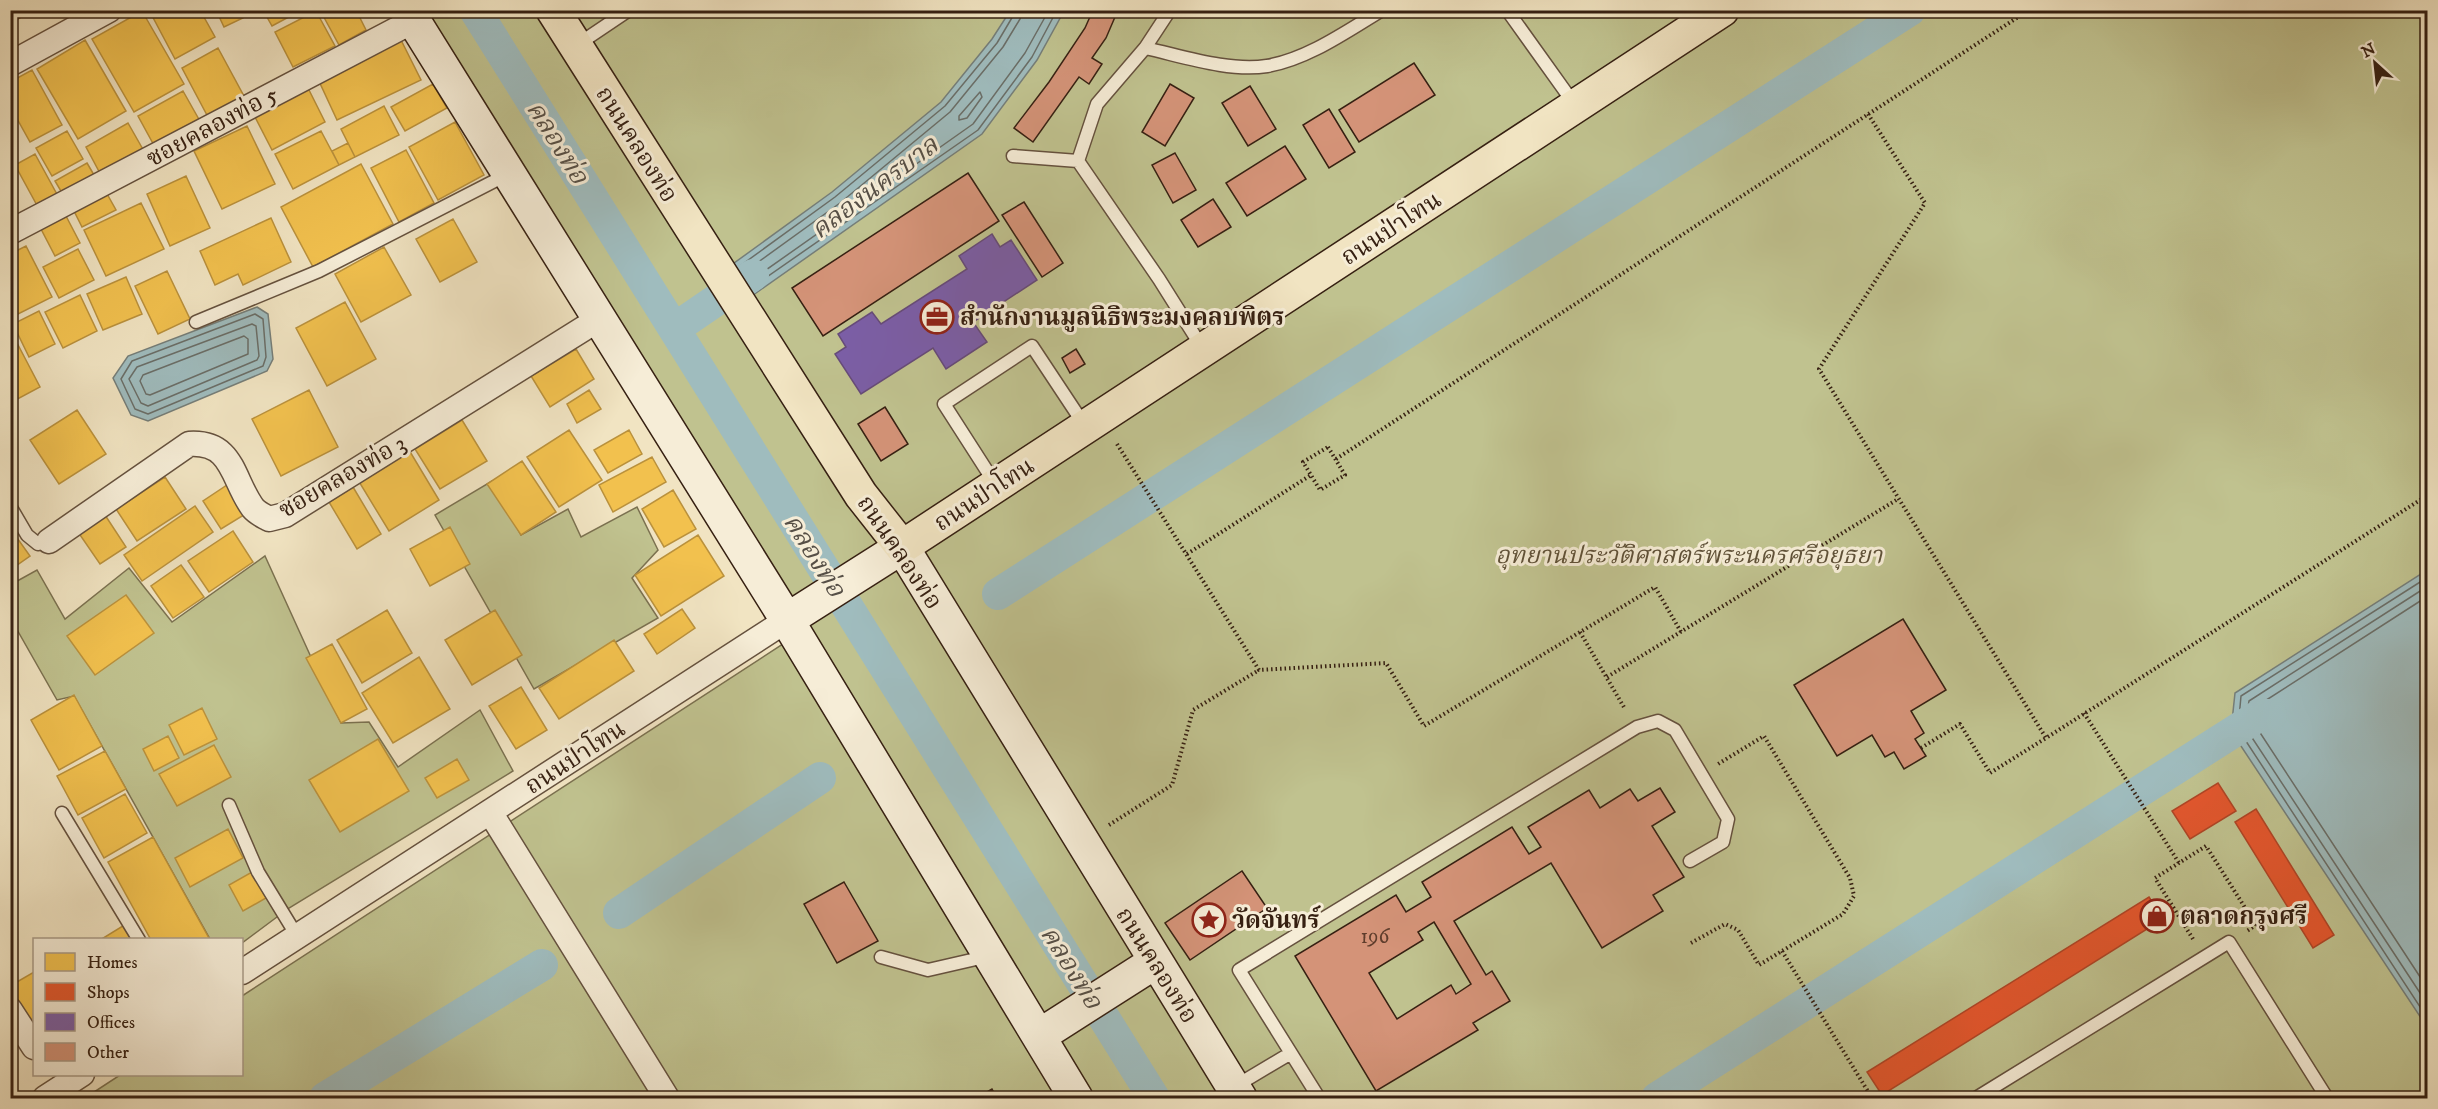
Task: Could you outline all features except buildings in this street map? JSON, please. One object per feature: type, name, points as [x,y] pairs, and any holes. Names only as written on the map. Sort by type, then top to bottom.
[{"type":"main road","name":"ถนนคลองท่อ","points":[[553,10],[861,495],[889,556]]},
{"type":"main road","name":"ถนนป่าโทน","points":[[889,556],[1722,10]]},
{"type":"street","points":[[10,64],[109,10]]},
{"type":"street","points":[[410,16],[599,318],[794,616],[990,956],[1046,1031],[1071,1097]]},
{"type":"street","name":"ซอยคลองท่อ 5","points":[[10,232],[410,16]]},
{"type":"street","name":"ซอยคลองท่อ 3","points":[[49,541],[189,444],[204,443],[222,451],[254,510],[269,519],[285,515],[599,318]]},
{"type":"street","name":"ถนนป่าโทน","points":[[243,971],[889,556]]},
{"type":"street","name":"ถนนคลองท่อ","points":[[889,556],[1082,842],[1147,968],[1237,1093]]},
{"type":"street","points":[[490,812],[667,1098]]},
{"type":"street","points":[[1046,1031],[1147,968]]},
{"type":"street","points":[[10,1010],[33,1045]]},
{"type":"street","points":[[56,1090],[79,1076]]},
{"type":"lane","points":[[575,46],[629,10]]},
{"type":"lane","points":[[1078,161],[1097,104],[1145,48],[1172,10]]},
{"type":"lane","points":[[1145,48],[1225,65],[1266,66],[1296,58],[1382,10]]},
{"type":"lane","points":[[1506,10],[1576,106]]},
{"type":"lane","points":[[1013,156],[1078,161]]},
{"type":"lane","points":[[1078,161],[1159,279],[1204,350]]},
{"type":"lane","points":[[196,322],[319,271],[509,173]]},
{"type":"lane","points":[[996,486],[944,404],[1032,346],[1086,428]]},
{"type":"lane","points":[[10,506],[27,535],[38,544],[49,541]]},
{"type":"lane","points":[[1319,1098],[1239,970],[1636,727],[1658,721],[1675,730],[1728,819],[1723,842],[1690,861]]},
{"type":"lane","points":[[229,806],[258,872],[297,936]]},
{"type":"lane","points":[[62,813],[137,938]]},
{"type":"lane","points":[[1976,1098],[2229,942],[2326,1098]]},
{"type":"lane","points":[[881,957],[928,970],[990,956]]},
{"type":"lane","points":[[1237,1093],[1291,1053]]},
{"type":"path","points":[[1336,459],[2029,10]]},
{"type":"path","points":[[1868,114],[1925,203],[1819,369],[2046,738]]},
{"type":"path","points":[[1328,447],[1345,475],[1320,490],[1311,475],[1303,462],[1328,447]]},
{"type":"path","points":[[1136,474],[1259,670]]},
{"type":"path","points":[[1187,554],[1311,475]]},
{"type":"path","points":[[1921,748],[1960,724],[1990,773],[2427,495]]},
{"type":"path","points":[[1607,678],[1898,499]]},
{"type":"path","points":[[1082,842],[1172,785],[1193,710],[1259,670],[1386,663],[1424,726],[1655,587],[1681,632]]},
{"type":"path","points":[[1580,632],[1636,727]]},
{"type":"path","points":[[2084,713],[2179,863]]},
{"type":"path","points":[[1691,943],[1725,924],[1738,930],[1759,965],[1844,914],[1854,896],[1850,878],[1764,736],[1701,774]]},
{"type":"path","points":[[2204,957],[2155,878],[2206,846],[2256,925],[2229,942]]},
{"type":"path","points":[[1782,951],[1872,1098]]},
{"type":"green space","name":"อุทยานประวัติศาสตร์พระนครศรีอยุธยา","points":[[426,11],[2427,11],[2427,1098],[94,1098],[91,1094],[118,1076],[243,1076],[243,995],[809,627]]},
{"type":"green space","points":[[492,481],[521,535],[568,509],[581,537],[637,507],[658,550],[632,578],[658,618],[534,689],[435,515]]},
{"type":"green space","points":[[265,556],[341,723],[369,722],[398,767],[480,710],[513,771],[289,908],[243,942],[243,938],[209,938],[74,696],[57,700],[11,619],[10,585],[37,570],[65,619],[129,568],[172,622]]},
{"type":"water","points":[[1010,11],[1064,11],[1037,60],[982,134],[749,298],[730,266],[832,192],[941,102],[992,39]]},
{"type":"water","points":[[257,307],[268,314],[273,359],[267,371],[148,421],[131,415],[113,378],[128,356]]},
{"type":"water","points":[[2427,570],[2427,1027],[2231,731],[2235,693]]},
{"type":"waterway","name":"คลองท่อ","points":[[475,10],[1154,1098]]},
{"type":"waterway","points":[[998,594],[1910,10]]},
{"type":"waterway","name":"คลองนครบาล","points":[[674,329],[753,275]]},
{"type":"waterway","points":[[1657,1098],[2260,715],[2271,715]]},
{"type":"waterway","points":[[619,913],[820,778]]},
{"type":"waterway","points":[[325,1098],[542,965]]},
{"type":"place","name":"สำนักงานมูลนิธิพระมงคลบพิตร","points":[[937,317]]},
{"type":"place","name":"ตลาดกรุงศรี","points":[[2157,916]]},
{"type":"place","name":"วัดจันทร์","points":[[1209,920]]}]
